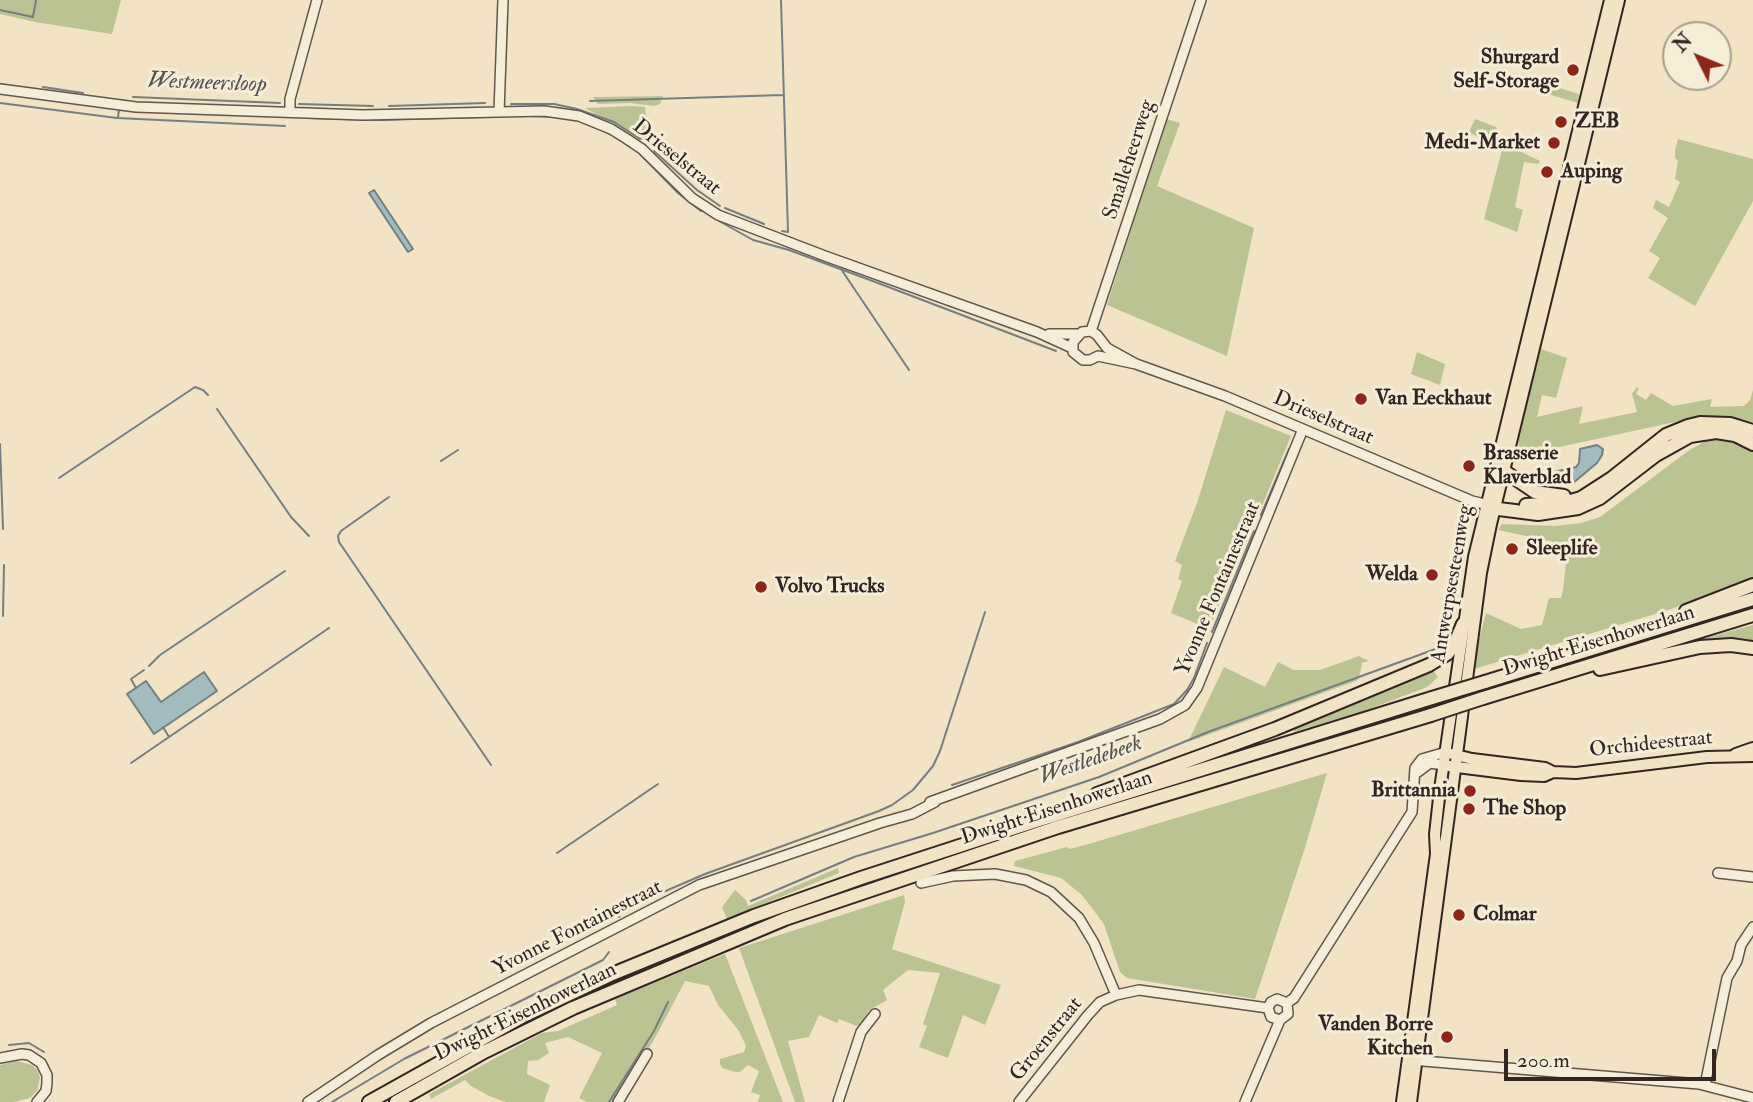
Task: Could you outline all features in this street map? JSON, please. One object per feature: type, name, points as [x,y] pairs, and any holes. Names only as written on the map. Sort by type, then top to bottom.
[{"type":"highway","points":[[1490,505],[1564,503],[1596,490],[1652,444],[1688,426],[1700,423],[1730,424],[1753,431]]},
{"type":"highway","points":[[1490,505],[1499,509],[1538,514],[1578,508],[1600,498],[1656,455],[1690,436],[1716,432],[1735,435],[1753,443]]},
{"type":"highway","points":[[1504,471],[1529,489],[1546,495],[1558,497],[1596,490]]},
{"type":"highway","points":[[1655,629],[1679,614],[1753,585]]},
{"type":"highway","name":"Dwight Eisenhowerlaan","points":[[369,1102],[525,1015],[610,975],[754,916],[1036,821],[1753,599]]},
{"type":"highway","name":"Dwight Eisenhowerlaan","points":[[396,1102],[484,1052],[563,1013],[785,919],[1058,827],[1431,715],[1753,614]]},
{"type":"highway","points":[[1036,821],[1097,794],[1275,729],[1429,665],[1447,654],[1463,624]]},
{"type":"highway","points":[[1561,673],[1592,671],[1700,647],[1731,645],[1753,648]]},
{"type":"highway","points":[[1736,755],[1753,749]]},
{"type":"main road","name":"Antwerpsesteenweg","points":[[1451,753],[1463,624],[1568,191],[1610,0]]},
{"type":"main road","name":"Antwerpsesteenweg","points":[[1568,191],[1619,0]]},
{"type":"main road","name":"Antwerpsesteenweg","points":[[1411,1102],[1412,1060],[1435,861],[1435,834],[1478,594],[1490,505],[1504,471],[1531,343]]},
{"type":"main road","name":"Orchideestraat","points":[[1451,753],[1472,759],[1545,768],[1553,772],[1576,773],[1736,755],[1753,756]]},
{"type":"main road","name":"Orchideestraat","points":[[1449,766],[1521,775],[1544,776],[1553,772]]},
{"type":"main road","name":"Antwerpsesteenweg","points":[[1402,1102],[1412,1060]]},
{"type":"street","points":[[289,111],[317,0]]},
{"type":"street","points":[[499,112],[503,0]]},
{"type":"street","name":"Smalleheerweg","points":[[1091,331],[1201,0]]},
{"type":"street","name":"Drieselstraat","points":[[0,89],[122,106],[363,115],[552,111],[596,122],[642,149],[692,198],[718,215],[1037,332],[1072,348],[1076,356],[1083,360],[1098,356],[1136,364],[1225,396],[1447,491],[1490,505]]},
{"type":"street","name":"Drieselstraat","points":[[1037,332],[1057,335],[1091,331],[1107,348],[1136,364]]},
{"type":"street","points":[[1072,348],[1077,334]]},
{"type":"street","points":[[1098,356],[1101,342]]},
{"type":"street","name":"Yvonne Fontainestraat","points":[[308,1102],[431,1023],[699,885],[1160,719],[1185,705],[1197,688],[1303,429]]},
{"type":"street","points":[[1287,1003],[1294,998],[1412,812],[1415,768],[1422,759],[1451,753]]},
{"type":"street","points":[[1413,780],[1422,767],[1430,762],[1449,766]]},
{"type":"street","points":[[1718,873],[1753,877]]},
{"type":"street","points":[[921,883],[953,876],[995,874],[1026,880],[1045,888],[1062,900],[1079,918],[1094,943],[1116,995]]},
{"type":"street","points":[[1705,1085],[1727,978],[1737,961],[1741,945],[1753,927]]},
{"type":"street","name":"Groenstraat","points":[[1019,1102],[1088,1015],[1100,1002],[1116,995],[1139,990],[1268,1008]]},
{"type":"street","points":[[1280,1020],[1271,1017],[1268,1008],[1274,1000],[1281,999],[1287,1003]]},
{"type":"street","points":[[1245,1102],[1280,1020],[1288,1014],[1287,1003]]},
{"type":"street","points":[[838,1102],[861,1032],[875,1014]]},
{"type":"street","points":[[0,1058],[22,1054],[41,1063],[47,1075],[47,1083],[46,1091],[37,1102]]},
{"type":"street","points":[[618,1102],[647,1054]]},
{"type":"street","points":[[1412,1060],[1705,1085],[1753,1098]]},
{"type":"green space","points":[[0,0],[121,0],[112,34],[0,14]]},
{"type":"green space","points":[[1518,75],[1579,94],[1578,103],[1514,84]]},
{"type":"green space","points":[[663,96],[660,104],[654,106],[630,103],[598,104],[593,97]]},
{"type":"green space","points":[[645,107],[648,133],[645,142],[585,108]]},
{"type":"green space","points":[[1166,119],[1180,123],[1157,186],[1254,228],[1227,356],[1107,305]]},
{"type":"green space","points":[[1475,119],[1496,127],[1501,142],[1540,161],[1538,164],[1524,162],[1515,207],[1523,210],[1517,232],[1484,219],[1502,150],[1469,132]]},
{"type":"green space","points":[[1678,139],[1753,159],[1753,201],[1695,306],[1648,278],[1660,258],[1649,251],[1668,218],[1653,208],[1656,200],[1669,207],[1680,182],[1675,179],[1678,161],[1675,158],[1675,150]]},
{"type":"green space","points":[[1541,349],[1567,358],[1556,398],[1542,395],[1537,417],[1583,406],[1579,424],[1637,412],[1632,394],[1637,387],[1639,388],[1636,394],[1646,400],[1651,393],[1673,406],[1712,399],[1710,407],[1744,406],[1750,400],[1753,390],[1753,422],[1734,418],[1698,417],[1527,452],[1519,447],[1518,437]]},
{"type":"green space","points":[[1417,352],[1445,364],[1440,385],[1411,374]]},
{"type":"green space","points":[[1226,410],[1291,436],[1259,513],[1253,511],[1245,528],[1249,530],[1209,629],[1171,613],[1182,581],[1178,579],[1182,565],[1175,561],[1197,503]]},
{"type":"green space","points":[[1707,440],[1741,443],[1753,451],[1753,579],[1668,610],[1471,670],[1486,613],[1521,629],[1542,625],[1549,598],[1561,598],[1563,590],[1568,545],[1498,530],[1502,524],[1555,526],[1581,523],[1600,517],[1688,451]]},
{"type":"green space","points":[[1753,625],[1753,643],[1700,642],[1701,639]]},
{"type":"green space","points":[[1359,656],[1369,661],[1362,663],[1356,681],[1188,742],[1224,667],[1265,687],[1278,662],[1294,670],[1320,670]]},
{"type":"green space","points":[[1432,669],[1438,677],[1427,687],[1364,711],[1294,732],[1292,725]]},
{"type":"green space","points":[[1327,773],[1255,999],[1127,978],[1120,972],[1104,924],[1082,895],[1061,878],[1014,866],[1015,861],[1092,843]]},
{"type":"green space","points":[[838,868],[839,873],[727,919],[722,907],[735,890],[746,900],[748,906]]},
{"type":"green space","points":[[904,895],[905,902],[892,949],[1001,985],[985,1025],[963,1015],[948,1058],[919,1047],[927,1026],[923,1024],[940,973],[908,970],[883,990],[887,1000],[868,1011],[862,1028],[839,1019],[837,1023],[819,1015],[809,1037],[788,1041],[805,1102],[795,1102],[739,948]]},
{"type":"green space","points":[[725,954],[783,1102],[758,1102],[760,1095],[751,1092],[759,1071],[748,1065],[740,1072],[722,1068],[720,1059],[744,1052],[746,1046],[739,1031],[718,1005],[709,986],[685,981],[655,1038],[616,1102],[587,1102],[579,1098],[602,1053],[568,1037],[545,1043],[549,1053],[538,1060],[528,1061],[527,1074],[550,1085],[544,1102],[506,1102],[489,1096],[465,1080],[431,1099],[429,1094],[542,1033],[558,1031],[617,1005],[615,999]]},
{"type":"green space","points":[[17,1061],[32,1065],[38,1071],[40,1078],[37,1091],[30,1098],[0,1102],[0,1065]]},
{"type":"water","points":[[374,190],[413,249],[408,252],[369,193]]},
{"type":"water","points":[[1597,445],[1603,449],[1597,463],[1573,483],[1547,478],[1537,480],[1536,476],[1576,467],[1580,449]]},
{"type":"water","points":[[204,672],[217,691],[154,734],[127,694],[146,681],[161,702]]},
{"type":"waterway","name":"Westmeersloop","points":[[0,10],[33,17],[36,0]]},
{"type":"waterway","points":[[781,0],[788,232],[782,231]]},
{"type":"waterway","name":"Westmeersloop","points":[[43,87],[83,93]]},
{"type":"waterway","points":[[590,101],[783,95]]},
{"type":"waterway","name":"Westmeersloop","points":[[133,97],[280,103]]},
{"type":"waterway","points":[[0,103],[117,118],[285,126]]},
{"type":"waterway","name":"Westmeersloop","points":[[389,106],[485,103]]},
{"type":"waterway","name":"Westmeersloop","points":[[299,104],[373,106]]},
{"type":"waterway","points":[[511,104],[554,104],[577,109],[614,122],[640,139]]},
{"type":"waterway","points":[[118,117],[119,110]]},
{"type":"waterway","points":[[158,112],[277,116]]},
{"type":"waterway","points":[[530,116],[556,117]]},
{"type":"waterway","points":[[309,118],[379,120],[483,117]]},
{"type":"waterway","points":[[598,128],[612,135]]},
{"type":"waterway","points":[[637,151],[678,193],[701,211]]},
{"type":"waterway","points":[[654,151],[697,190],[720,206]]},
{"type":"waterway","points":[[725,208],[764,224]]},
{"type":"waterway","name":"Westledebeek","points":[[719,221],[753,240],[789,250],[1056,351]]},
{"type":"waterway","points":[[841,269],[909,370]]},
{"type":"waterway","points":[[59,478],[195,387],[208,395]]},
{"type":"waterway","points":[[217,409],[291,517],[309,536]]},
{"type":"waterway","points":[[0,444],[3,529]]},
{"type":"waterway","points":[[1261,515],[1289,449]]},
{"type":"waterway","points":[[441,461],[458,450]]},
{"type":"waterway","points":[[389,497],[341,531],[339,542],[491,765]]},
{"type":"waterway","points":[[1212,632],[1254,531]]},
{"type":"waterway","points":[[3,616],[4,565]]},
{"type":"waterway","points":[[149,666],[160,655],[285,571]]},
{"type":"waterway","name":"Westledebeek","points":[[619,917],[621,913],[705,874],[879,811],[913,790],[933,766],[940,751],[985,612]]},
{"type":"waterway","points":[[163,727],[169,737],[329,628]]},
{"type":"waterway","points":[[952,785],[1078,742],[1174,704],[1194,678],[1207,643]]},
{"type":"waterway","name":"Westledebeek","points":[[751,901],[854,857],[1099,777],[1208,732],[1441,647]]},
{"type":"waterway","points":[[136,688],[131,679],[144,670]]},
{"type":"waterway","points":[[131,763],[169,737]]},
{"type":"waterway","points":[[557,853],[658,784]]},
{"type":"waterway","points":[[332,1102],[404,1059],[603,960],[609,952]]},
{"type":"waterway","points":[[609,1102],[654,1031],[668,1002]]},
{"type":"waterway","points":[[9,1045],[29,1043],[44,1052]]},
{"type":"place","name":"Shurgard Self-Storage","points":[[1573,70]]},
{"type":"place","name":"ZEB","points":[[1561,122]]},
{"type":"place","name":"Medi-Market","points":[[1554,143]]},
{"type":"place","name":"Auping","points":[[1547,172]]},
{"type":"place","name":"Van Eeckhaut","points":[[1361,399]]},
{"type":"place","name":"Brasserie Klaverblad","points":[[1469,466]]},
{"type":"place","name":"Sleeplife","points":[[1512,549]]},
{"type":"place","name":"Welda","points":[[1432,575]]},
{"type":"place","name":"Volvo Trucks","points":[[761,587]]},
{"type":"place","name":"Brittannia","points":[[1470,791]]},
{"type":"place","name":"The Shop","points":[[1469,809]]},
{"type":"place","name":"Colmar","points":[[1459,915]]},
{"type":"place","name":"Vanden Borre Kitchen","points":[[1447,1037]]}]
